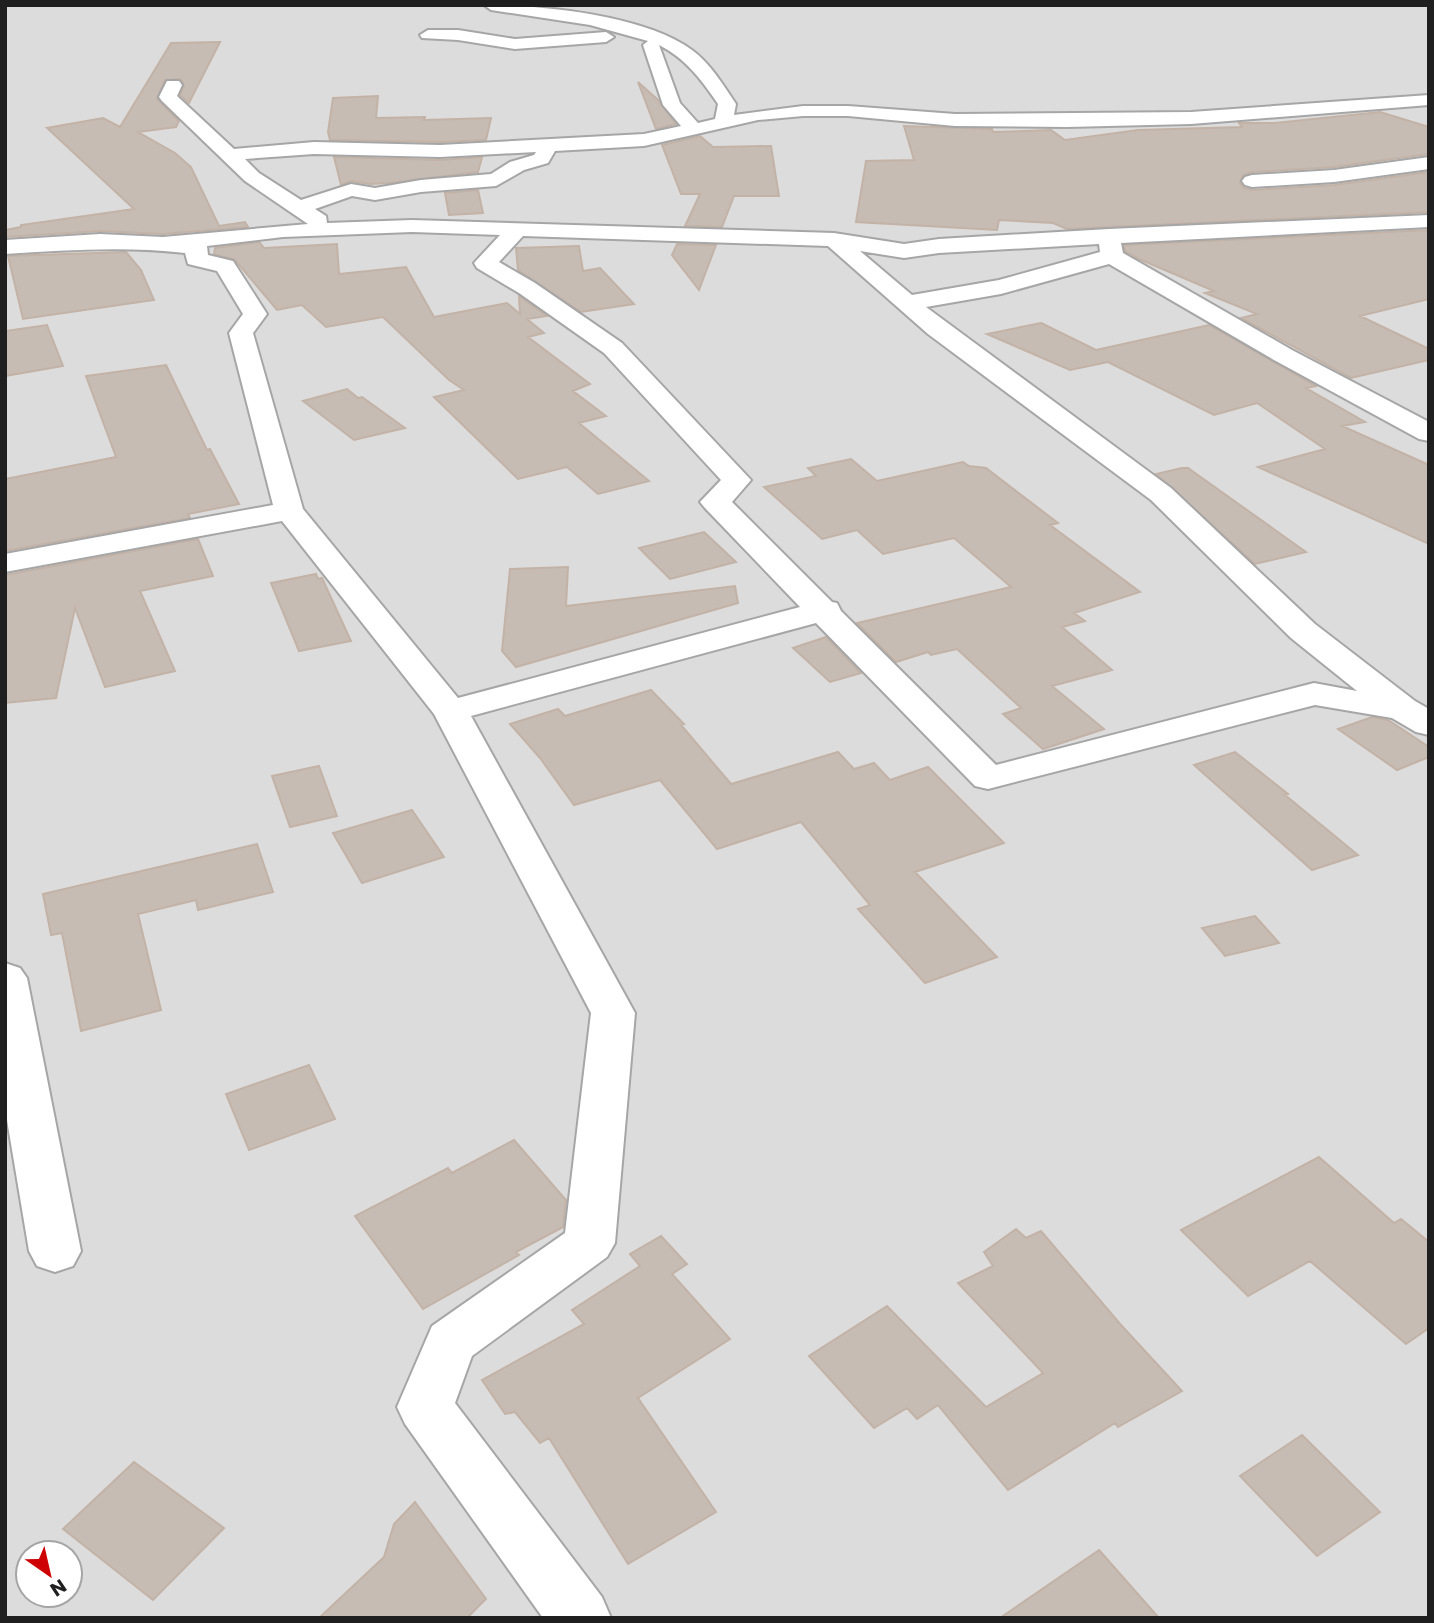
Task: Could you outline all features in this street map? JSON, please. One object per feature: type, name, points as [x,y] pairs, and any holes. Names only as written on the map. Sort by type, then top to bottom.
[{"type":"street","points":[[491,5],[571,18],[654,38],[661,45],[672,105],[695,130]]},
{"type":"street","points":[[428,34],[458,35],[515,44],[600,36],[631,44],[661,45],[683,51],[708,77],[727,104],[724,121]]},
{"type":"street","points":[[173,85],[168,97],[252,177],[328,229]]},
{"type":"street","points":[[229,155],[314,148],[440,151],[643,139],[758,115],[814,111],[955,120],[1170,119],[1426,102]]},
{"type":"street","points":[[299,208],[351,190],[375,194],[421,186],[496,180],[517,166],[541,159],[548,146]]},
{"type":"street","points":[[1252,181],[1334,176],[1429,163]]},
{"type":"street","points":[[163,244],[328,229],[412,226],[834,240],[904,251],[939,246],[1110,246],[1429,221]]},
{"type":"street","points":[[518,229],[485,263],[527,288],[613,348],[737,480],[715,502],[825,610],[988,778],[1314,694],[1402,709]]},
{"type":"street","points":[[834,240],[937,329],[1161,494],[1303,631],[1402,709],[1429,724]]},
{"type":"street","points":[[5,247],[100,241],[163,244],[197,248],[196,259],[225,266],[255,314],[241,333],[289,511],[450,711],[613,1013],[589,1243],[450,1342],[425,1407],[580,1618]]},
{"type":"street","points":[[906,303],[1001,287],[1110,246]]},
{"type":"street","points":[[1110,246],[1283,355],[1429,433]]},
{"type":"street","points":[[5,563],[289,511]]},
{"type":"street","points":[[450,711],[825,610]]},
{"type":"street","points":[[5,978],[55,1251]]},
{"type":"shaded area","points":[[5,5],[1429,5],[1429,1618],[5,1618]]},
{"type":"building","points":[[220,42],[189,103],[180,95],[184,86],[181,79],[165,80],[157,99],[179,121],[176,127],[138,132],[175,153],[191,167],[219,226],[245,222],[248,227],[163,234],[100,231],[5,237],[5,230],[21,225],[134,209],[47,128],[103,118],[120,127],[171,43]]},
{"type":"building","points":[[638,82],[658,100],[676,124],[656,129]]},
{"type":"building","points":[[378,96],[376,118],[491,118],[486,140],[330,140],[328,132],[333,98]]},
{"type":"building","points":[[1380,112],[1429,127],[1429,154],[1334,167],[1252,172],[1243,175],[1240,183],[1244,188],[1252,190],[1334,185],[1429,172],[1429,212],[1067,229],[1053,223],[999,220],[997,230],[856,222],[866,161],[914,160],[904,126],[992,129],[993,132],[1051,130],[1065,140],[1138,130],[1242,127],[1239,123],[1275,123]]},
{"type":"building","points":[[700,136],[713,147],[771,146],[779,196],[734,196],[722,227],[685,226],[700,194],[681,194],[662,145]]},
{"type":"building","points":[[334,157],[440,160],[482,157],[478,172],[389,183],[351,181],[341,185]]},
{"type":"building","points":[[478,190],[483,213],[449,215],[445,193]]},
{"type":"building","points":[[1429,230],[1429,299],[1360,316],[1429,349],[1429,360],[1351,378],[1241,318],[1257,314],[1205,293],[1214,291],[1139,259],[1125,251],[1124,245]]},
{"type":"building","points":[[259,242],[264,248],[337,244],[339,274],[406,267],[434,317],[507,303],[520,314],[519,296],[547,316],[527,319],[544,333],[528,337],[590,384],[573,391],[606,416],[579,423],[649,481],[598,494],[567,467],[518,479],[434,397],[464,390],[449,380],[383,317],[326,327],[302,305],[277,310],[235,260],[214,254],[215,248]]},
{"type":"building","points":[[677,244],[716,245],[699,290],[672,255]]},
{"type":"building","points":[[579,246],[583,271],[600,268],[634,304],[581,312],[518,270],[516,248]]},
{"type":"building","points":[[126,252],[141,270],[154,300],[23,319],[8,256]]},
{"type":"building","points":[[1041,323],[1096,350],[1209,325],[1316,386],[1306,388],[1365,422],[1342,426],[1429,465],[1429,544],[1258,467],[1325,449],[1257,403],[1214,415],[1108,362],[1070,370],[987,334]]},
{"type":"building","points":[[47,325],[63,366],[5,376],[5,331]]},
{"type":"building","points":[[166,365],[207,450],[210,449],[239,504],[188,514],[190,518],[5,551],[5,479],[116,457],[86,376]]},
{"type":"building","points":[[347,389],[405,428],[354,440],[303,401]]},
{"type":"building","points":[[851,459],[877,481],[963,462],[969,466],[986,468],[1058,523],[1050,525],[1140,592],[1074,613],[1085,621],[1062,627],[1112,670],[1052,686],[1104,729],[1043,749],[1003,714],[1021,708],[957,649],[931,655],[928,652],[896,662],[857,623],[1011,587],[954,538],[883,554],[857,530],[822,539],[764,487],[816,476],[808,468]]},
{"type":"building","points":[[1188,468],[1306,552],[1255,564],[1156,474]]},
{"type":"building","points":[[704,532],[736,562],[670,579],[639,548]]},
{"type":"building","points":[[198,539],[213,576],[140,591],[175,671],[105,687],[75,608],[56,698],[5,703],[5,575]]},
{"type":"building","points":[[568,567],[566,606],[735,586],[738,603],[516,667],[502,651],[510,569]]},
{"type":"building","points":[[316,574],[318,579],[322,578],[351,641],[299,651],[271,583]]},
{"type":"building","points":[[826,637],[861,673],[830,682],[793,648]]},
{"type":"building","points":[[651,690],[684,724],[681,725],[731,784],[838,752],[854,769],[874,763],[890,780],[928,767],[1004,843],[915,872],[997,957],[925,983],[858,909],[870,905],[801,822],[717,849],[660,780],[574,805],[540,758],[510,724],[558,709],[565,716]]},
{"type":"building","points":[[1372,717],[1388,720],[1429,747],[1429,757],[1397,770],[1338,729]]},
{"type":"building","points":[[1235,752],[1358,855],[1312,870],[1194,765]]},
{"type":"building","points":[[319,766],[337,816],[290,827],[272,776]]},
{"type":"building","points":[[412,810],[444,857],[362,883],[333,833]]},
{"type":"building","points":[[257,844],[273,892],[198,910],[196,900],[138,914],[161,1010],[81,1031],[62,933],[51,935],[43,894]]},
{"type":"building","points":[[1255,916],[1279,943],[1225,956],[1202,928]]},
{"type":"building","points":[[309,1065],[335,1119],[249,1150],[226,1094]]},
{"type":"building","points":[[514,1140],[566,1200],[563,1227],[516,1252],[519,1255],[423,1309],[355,1216],[448,1168],[452,1173]]},
{"type":"building","points":[[1319,1157],[1394,1223],[1401,1219],[1429,1242],[1429,1328],[1406,1344],[1310,1261],[1248,1296],[1181,1230]]},
{"type":"building","points":[[1016,1229],[1026,1238],[1041,1231],[1121,1325],[1182,1391],[1118,1427],[1115,1423],[1008,1490],[938,1405],[917,1419],[907,1408],[874,1428],[809,1356],[887,1306],[986,1407],[1043,1373],[958,1283],[993,1266],[984,1252]]},
{"type":"building","points":[[661,1236],[687,1264],[672,1274],[730,1339],[638,1398],[716,1512],[628,1564],[549,1438],[540,1443],[515,1412],[505,1414],[482,1380],[584,1324],[572,1310],[640,1266],[630,1254]]},
{"type":"building","points":[[1302,1435],[1380,1512],[1317,1556],[1240,1476]]},
{"type":"building","points":[[134,1462],[224,1528],[153,1600],[84,1546],[84,1539],[76,1539],[63,1529]]},
{"type":"building","points":[[415,1502],[486,1599],[467,1618],[319,1618],[384,1557],[394,1524]]},
{"type":"building","points":[[1099,1550],[1159,1618],[1000,1618]]}]
